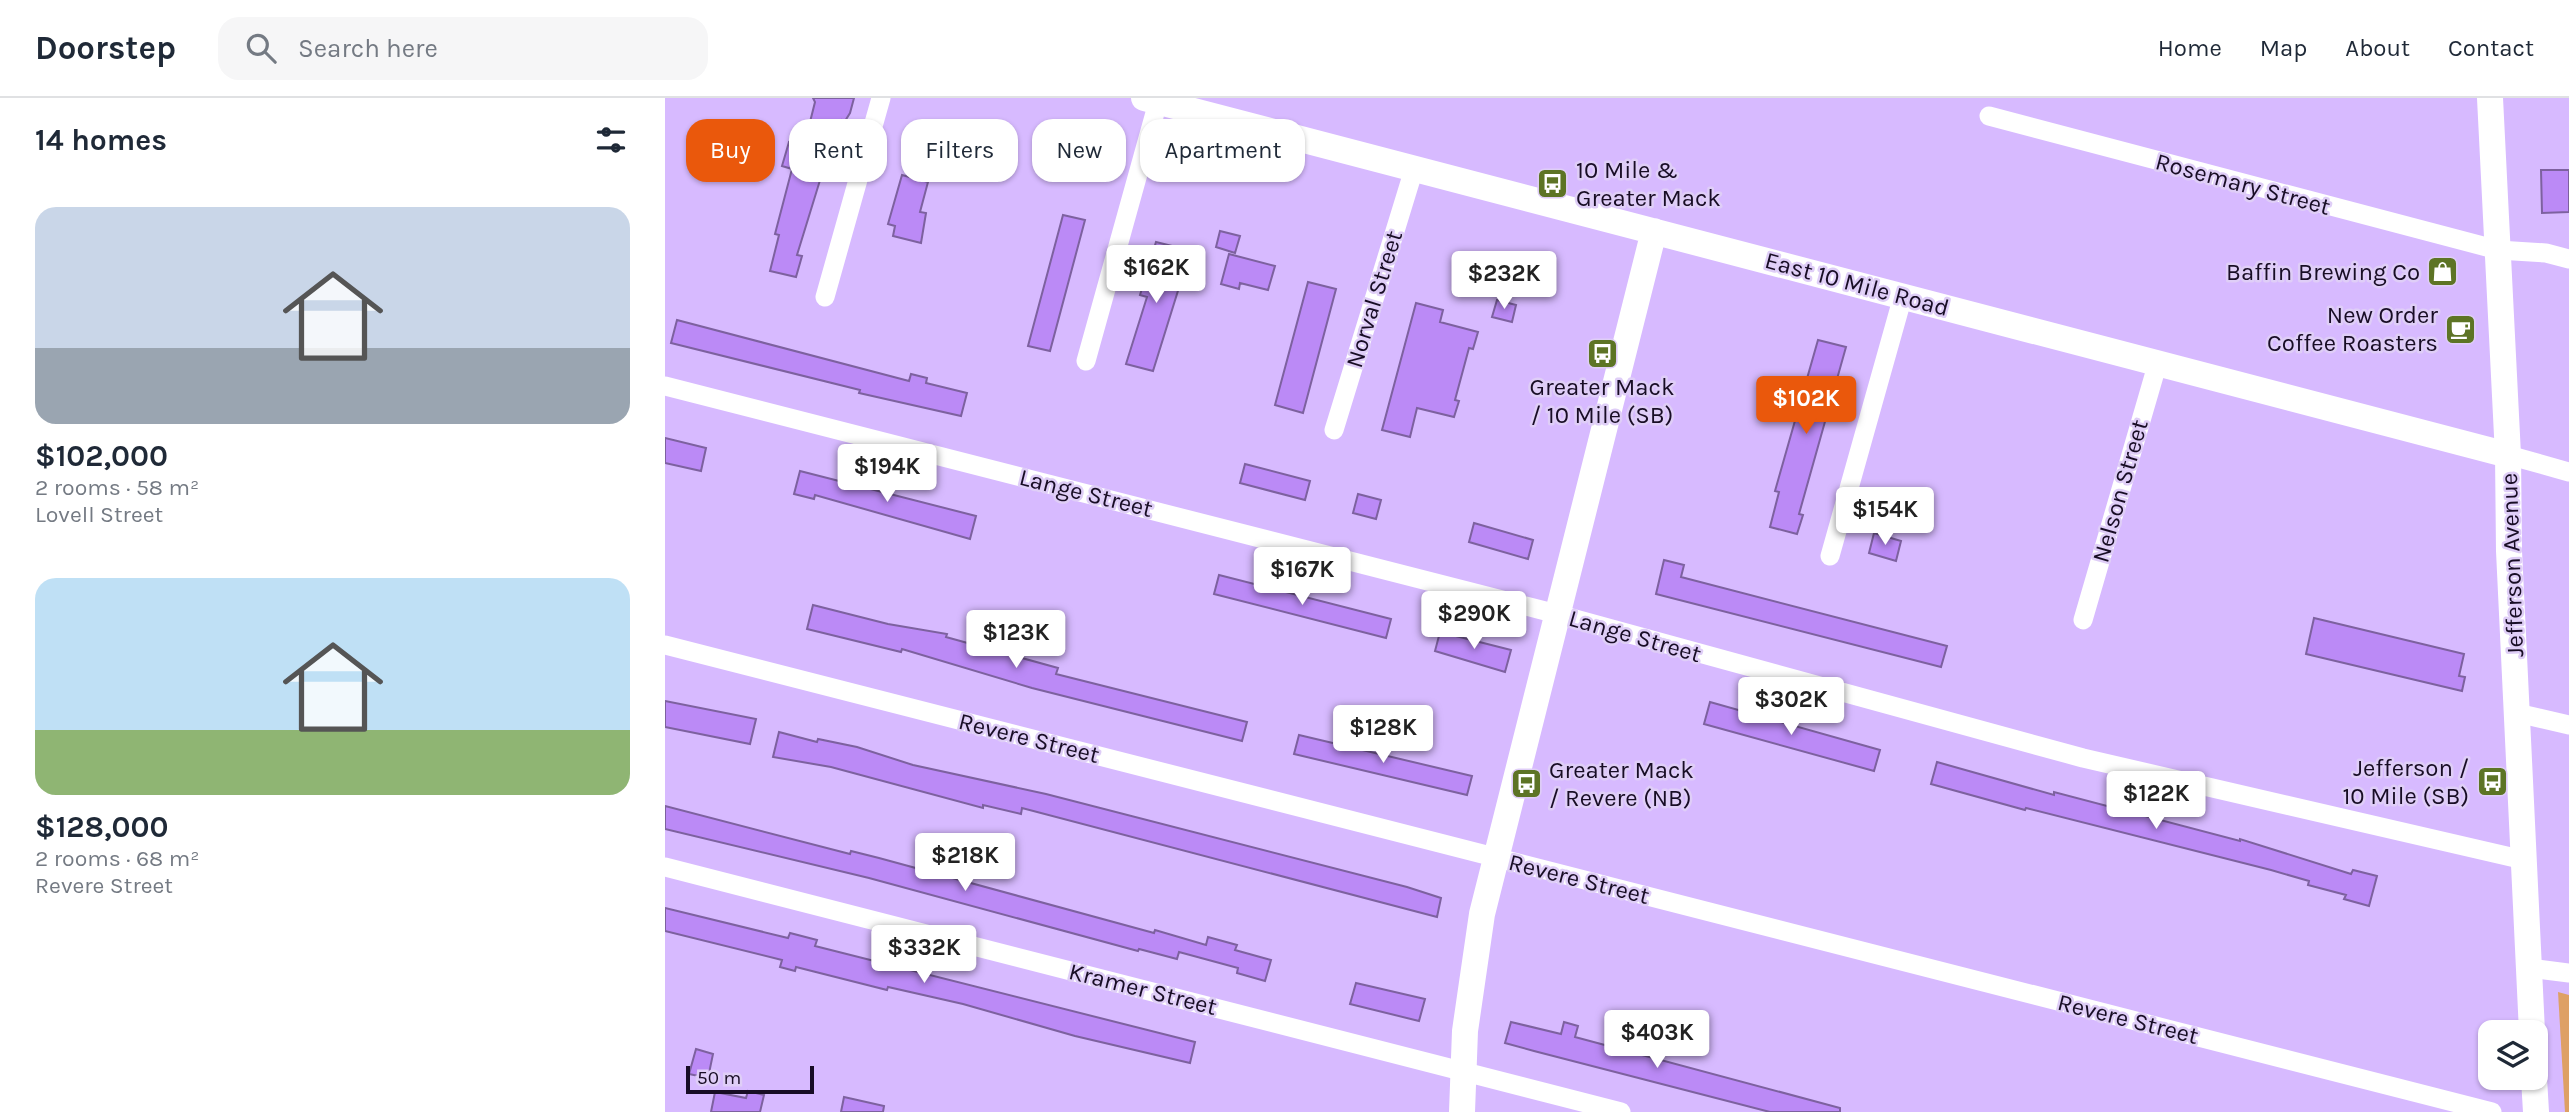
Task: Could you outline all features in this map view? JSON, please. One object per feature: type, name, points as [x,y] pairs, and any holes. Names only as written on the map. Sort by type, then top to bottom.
[{"type":"street","points":[[825,297],[881,98]]},
{"type":"street","name":"Jefferson Avenue","points":[[2490,98],[2531,1020]]},
{"type":"street","points":[[1086,361],[1151,100]]},
{"type":"street","name":"East 10 Mile Road","points":[[1151,100],[2158,362],[2569,472]]},
{"type":"street","name":"Rosemary Street","points":[[1989,116],[2498,250],[2546,253],[2569,259]]},
{"type":"street","name":"Norval Street","points":[[1334,430],[1414,169]]},
{"type":"street","points":[[1462,1112],[1462,1071],[1474,960],[1495,857],[1654,231]]},
{"type":"street","points":[[1830,556],[1903,296]]},
{"type":"street","name":"Nelson Street","points":[[2083,620],[2158,362]]},
{"type":"street","name":"Lange Street","points":[[665,386],[1557,614],[2083,758],[2524,860]]},
{"type":"street","name":"Revere Street","points":[[665,645],[2493,1112]]},
{"type":"street","points":[[2517,713],[2569,725]]},
{"type":"street","name":"Kramer Street","points":[[665,867],[1621,1112]]},
{"type":"street","points":[[2529,968],[2569,973]]},
{"type":"street","points":[[2535,1090],[2536,1112]]},
{"type":"shaded area","points":[[2558,992],[2569,995],[2569,1112],[2565,1112]]},
{"type":"building","points":[[813,98],[854,98],[846,119],[811,119],[815,102]]},
{"type":"building","points":[[789,142],[789,168],[782,166]]},
{"type":"building","points":[[2541,170],[2569,170],[2569,212],[2542,213]]},
{"type":"building","points":[[901,178],[901,182],[928,182],[920,212],[926,213],[921,243],[893,236],[895,226],[888,224]]},
{"type":"building","points":[[789,180],[819,182],[797,255],[802,256],[796,277],[770,271],[779,235],[775,234]]},
{"type":"building","points":[[1063,215],[1085,220],[1050,351],[1028,346]]},
{"type":"building","points":[[1220,231],[1240,236],[1235,253],[1216,247]]},
{"type":"building","points":[[1156,242],[1184,249],[1176,279],[1181,281],[1153,371],[1126,364],[1147,297],[1140,295]]},
{"type":"building","points":[[1229,254],[1275,266],[1268,290],[1240,283],[1239,289],[1221,284]]},
{"type":"building","points":[[1308,282],[1336,289],[1303,413],[1275,405]]},
{"type":"building","points":[[1497,300],[1516,305],[1512,322],[1492,317]]},
{"type":"building","points":[[1416,303],[1443,310],[1440,322],[1478,332],[1473,349],[1469,348],[1455,400],[1459,401],[1454,417],[1417,408],[1410,437],[1382,430]]},
{"type":"building","points":[[677,320],[909,381],[911,374],[927,378],[926,383],[967,393],[961,416],[859,393],[860,390],[671,343]]},
{"type":"building","points":[[1818,340],[1846,347],[1799,514],[1803,515],[1797,534],[1770,527],[1779,492],[1775,491]]},
{"type":"building","points":[[665,438],[706,448],[701,471],[665,463]]},
{"type":"building","points":[[1245,464],[1310,481],[1305,500],[1240,483]]},
{"type":"building","points":[[800,471],[976,516],[970,539],[815,495],[814,499],[794,494]]},
{"type":"building","points":[[1358,494],[1381,500],[1376,519],[1353,513]]},
{"type":"building","points":[[1474,523],[1533,540],[1528,559],[1469,542]]},
{"type":"building","points":[[1874,533],[1901,541],[1896,561],[1869,553]]},
{"type":"building","points":[[1664,560],[1684,565],[1681,577],[1947,646],[1941,667],[1656,594]]},
{"type":"building","points":[[1219,575],[1391,619],[1386,638],[1214,594]]},
{"type":"building","points":[[813,605],[888,624],[947,634],[946,637],[1058,668],[1056,674],[1247,722],[1242,741],[1032,688],[902,649],[901,652],[807,629]]},
{"type":"building","points":[[2314,618],[2464,654],[2459,676],[2465,677],[2462,691],[2306,654]]},
{"type":"building","points":[[1440,632],[1511,650],[1505,672],[1435,651]]},
{"type":"building","points":[[665,701],[756,719],[750,744],[665,727]]},
{"type":"building","points":[[1710,702],[1880,750],[1874,771],[1704,724]]},
{"type":"building","points":[[779,732],[817,742],[818,739],[857,747],[913,765],[1046,794],[1407,887],[1441,898],[1437,917],[1022,808],[1021,814],[983,805],[983,808],[831,767],[773,757]]},
{"type":"building","points":[[1299,735],[1472,776],[1467,795],[1294,754]]},
{"type":"building","points":[[1937,762],[2054,795],[2054,792],[2240,839],[2351,874],[2353,870],[2377,876],[2369,906],[2344,899],[2346,895],[2308,885],[2309,881],[2271,870],[2026,808],[2025,810],[1931,784]]},
{"type":"building","points":[[665,806],[850,854],[851,851],[879,858],[1154,933],[1155,930],[1206,945],[1208,937],[1237,945],[1235,950],[1271,960],[1265,981],[1237,973],[1238,968],[1179,952],[1177,959],[1139,949],[1138,951],[869,878],[665,829]]},
{"type":"building","points":[[665,908],[788,938],[790,933],[817,940],[815,946],[1195,1042],[1190,1063],[1075,1036],[963,1004],[888,987],[887,990],[796,967],[795,971],[780,967],[782,960],[665,931]]},
{"type":"building","points":[[1356,983],[1425,999],[1419,1021],[1350,1004]]},
{"type":"building","points":[[1511,1022],[1561,1034],[1564,1022],[1578,1026],[1575,1037],[1840,1108],[1840,1112],[1770,1112],[1534,1051],[1505,1043]]},
{"type":"building","points":[[696,1049],[713,1054],[708,1078],[689,1074]]},
{"type":"building","points":[[748,1091],[764,1095],[760,1112],[711,1112],[715,1092],[746,1098]]},
{"type":"building","points":[[844,1097],[884,1106],[883,1112],[841,1112]]},
{"type":"place","name":"10 Mile & Greater Mack","points":[[1553,184]]},
{"type":"place","name":"Baffin Brewing Co","points":[[2443,272]]},
{"type":"place","name":"New Order Coffee Roasters","points":[[2461,329]]},
{"type":"place","name":"Greater Mack / 10 Mile (SB)","points":[[1602,353]]},
{"type":"place","name":"Jefferson / 10 Mile (SB)","points":[[2492,782]]},
{"type":"place","name":"Greater Mack / Revere (NB)","points":[[1526,784]]}]
